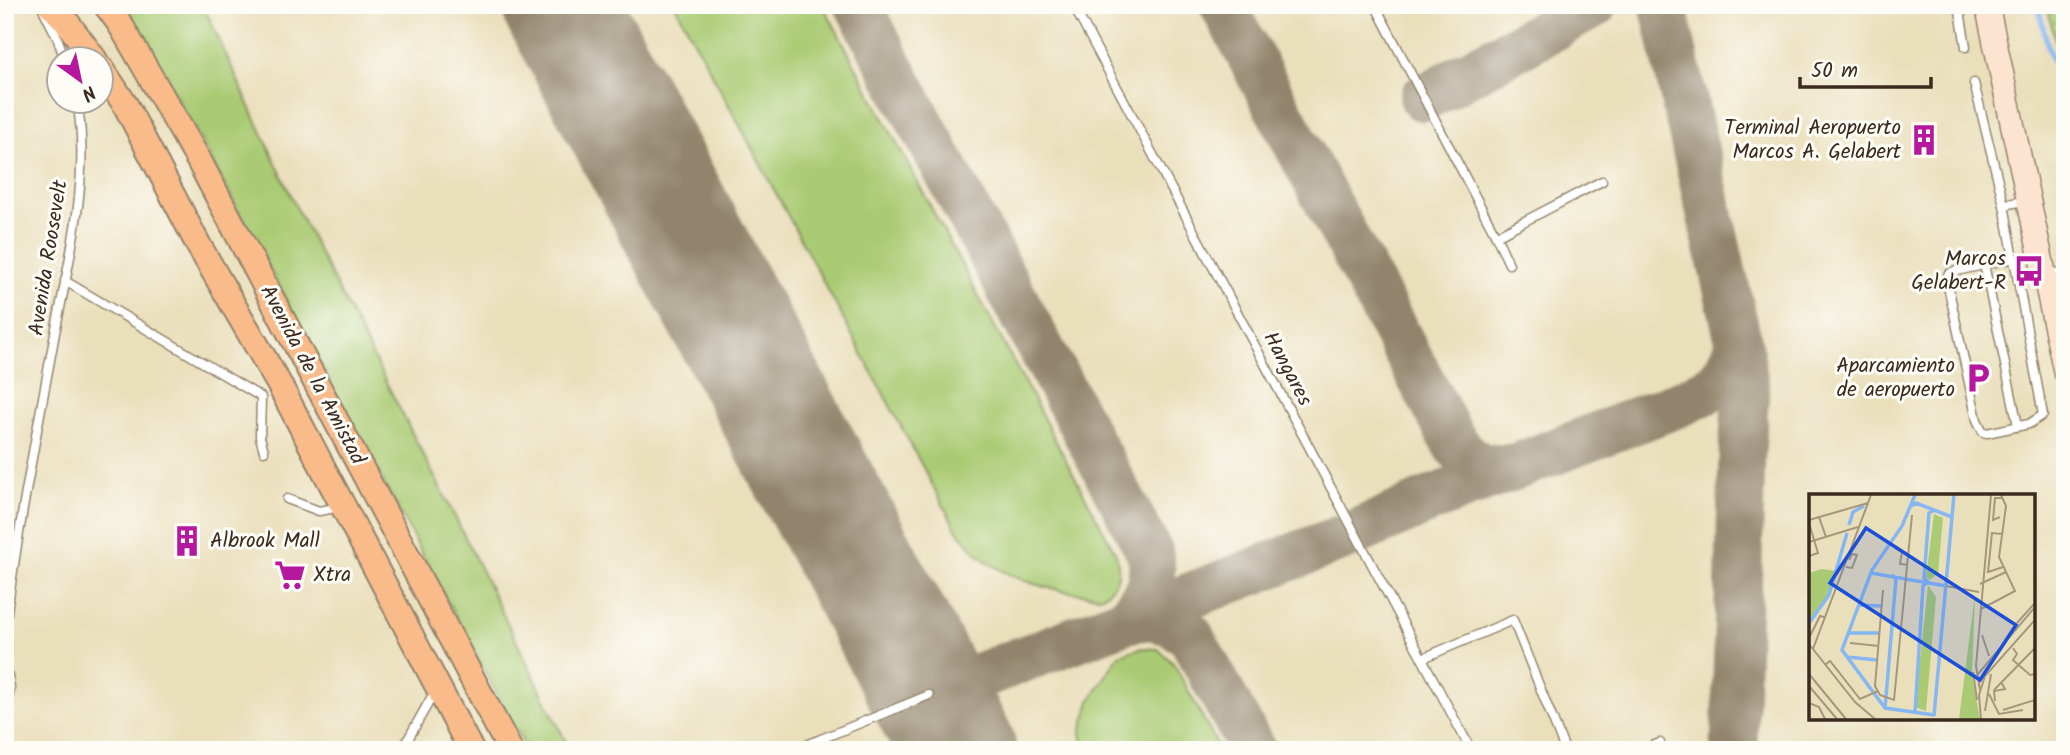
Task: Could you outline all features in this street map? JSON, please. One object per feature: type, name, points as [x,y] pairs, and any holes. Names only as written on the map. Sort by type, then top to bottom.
[{"type":"main road","points":[[51,5],[85,46]]},
{"type":"main road","name":"Avenida de la Amistad","points":[[106,5],[120,24],[198,159],[510,750]]},
{"type":"main road","points":[[1987,5],[2028,200],[2054,273],[2065,371]]},
{"type":"main road","name":"Avenida de la Amistad","points":[[116,91],[200,246],[270,391],[344,506],[471,750]]},
{"type":"lane","points":[[41,5],[60,46]]},
{"type":"lane","name":"Hangares","points":[[1073,5],[1471,750]]},
{"type":"lane","points":[[1375,5],[1509,264]]},
{"type":"lane","points":[[1959,5],[1966,47]]},
{"type":"lane","points":[[1974,83],[2004,205],[2014,258],[2043,415],[2029,424],[1987,433],[1983,432],[1977,421],[1948,275],[2014,258]]},
{"type":"lane","name":"Avenida Roosevelt","points":[[5,626],[16,547],[78,200],[82,163],[78,116]]},
{"type":"lane","points":[[1496,236],[1602,181]]},
{"type":"lane","points":[[2004,205],[2028,200]]},
{"type":"lane","points":[[1984,264],[2018,426]]},
{"type":"lane","points":[[65,281],[270,391],[260,437],[264,451]]},
{"type":"lane","points":[[287,499],[319,511],[344,506]]},
{"type":"lane","points":[[5,544],[16,547]]},
{"type":"lane","points":[[1423,658],[1513,620],[1565,750]]},
{"type":"lane","points":[[5,659],[10,687],[5,721]]},
{"type":"lane","points":[[402,750],[438,685]]},
{"type":"lane","points":[[794,750],[929,695]]},
{"type":"lane","points":[[1642,750],[1660,743]]},
{"type":"lane","points":[[426,750],[447,750]]},
{"type":"green space","points":[[120,5],[203,5],[298,211],[447,501],[570,750],[527,750],[207,152],[152,53]]},
{"type":"green space","points":[[675,5],[823,5],[1116,554],[1117,578],[1103,596],[1057,590],[1013,576],[982,558],[956,529]]},
{"type":"green space","points":[[2047,5],[2065,5],[2065,68],[2054,36]]},
{"type":"green space","points":[[1141,648],[1158,649],[1174,664],[1220,750],[1084,750],[1081,732],[1090,701],[1119,655]]},
{"type":"waterway","points":[[2038,5],[2065,101]]},
{"type":"taxiway","points":[[858,5],[1150,553],[1150,582],[1138,606],[1125,621]]},
{"type":"taxiway","points":[[1223,5],[1455,444],[1481,465],[1496,468],[1516,467]]},
{"type":"taxiway","points":[[1423,98],[1594,5]]},
{"type":"taxiway","points":[[1663,5],[1739,344],[1746,388],[1734,750]]},
{"type":"taxiway","points":[[929,695],[1355,533],[1432,499],[1681,403],[1712,387],[1724,375],[1739,344]]},
{"type":"taxiway","points":[[1126,620],[1148,617],[1169,622],[1190,635],[1253,750]]},
{"type":"runway","points":[[561,5],[958,750]]},
{"type":"place","name":"Terminal Aeropuerto Marcos A. Gelabert","points":[[1924,140]]},
{"type":"place","name":"Marcos Gelabert-R","points":[[2029,271]]},
{"type":"place","name":"Aparcamiento de aeropuerto","points":[[1978,378]]},
{"type":"place","name":"Albrook Mall","points":[[187,541]]},
{"type":"place","name":"Xtra","points":[[290,575]]}]
